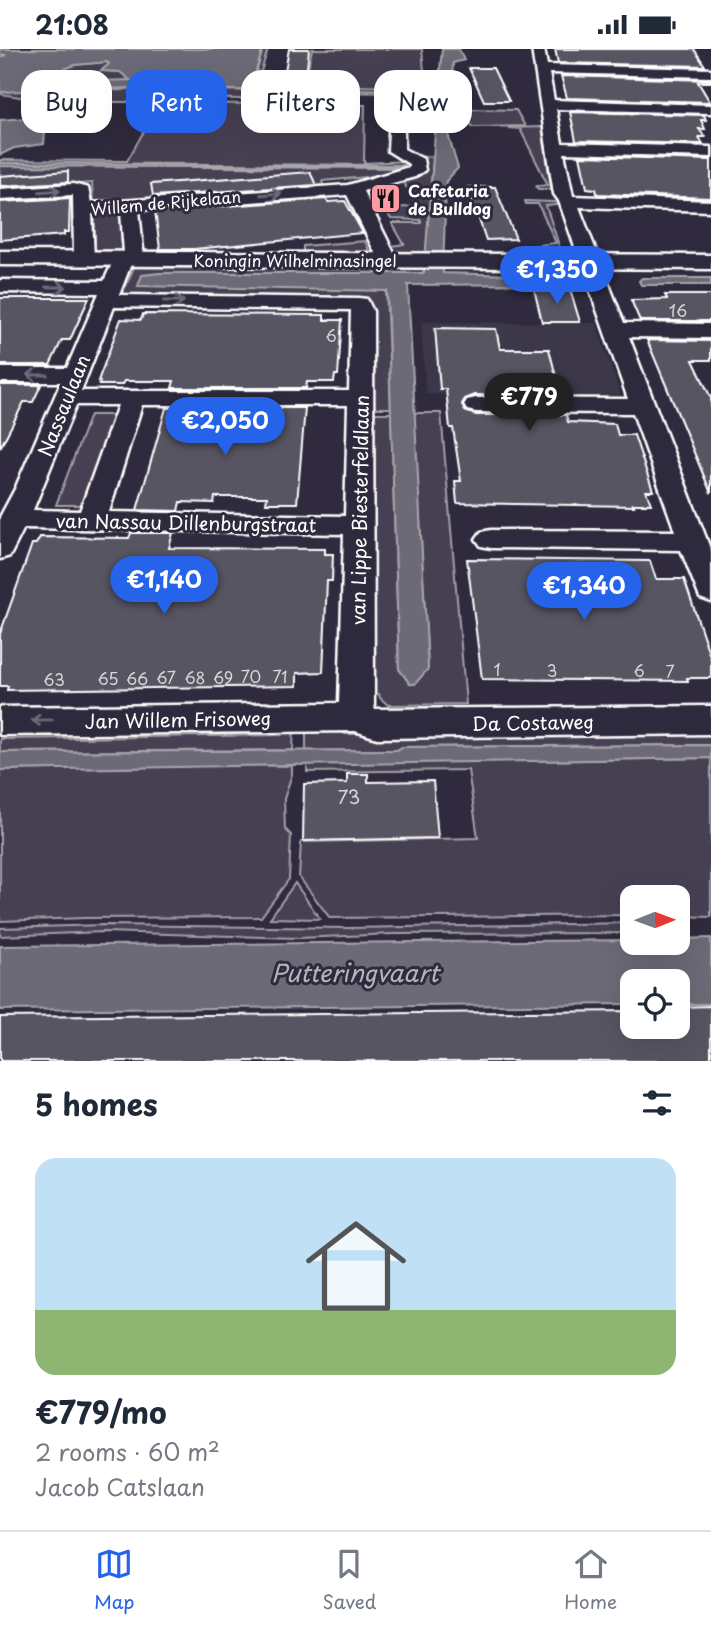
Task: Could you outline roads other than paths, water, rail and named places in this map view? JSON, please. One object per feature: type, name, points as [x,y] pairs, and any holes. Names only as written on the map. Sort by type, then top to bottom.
[{"type":"street","points":[[538,49],[563,194],[568,201],[711,591]]},
{"type":"street","points":[[543,69],[711,73]]},
{"type":"street","points":[[547,104],[711,109]]},
{"type":"street","name":"Willem de Rijkelaan","points":[[0,194],[79,190],[82,192],[82,209],[350,190],[417,170],[417,162],[396,151],[396,133]]},
{"type":"street","points":[[555,148],[711,152]]},
{"type":"street","points":[[350,190],[355,193],[388,261]]},
{"type":"street","points":[[568,201],[711,206]]},
{"type":"street","points":[[128,259],[130,206]]},
{"type":"street","points":[[82,209],[84,259]]},
{"type":"street","name":"Koningin Wilhelminasingel","points":[[0,258],[711,263]]},
{"type":"street","name":"Nassaulaan","points":[[0,549],[29,489],[109,294],[128,259]]},
{"type":"street","points":[[0,286],[109,294]]},
{"type":"street","name":"van Lippe Biesterfeldlaan","points":[[109,294],[359,304],[362,311],[356,717]]},
{"type":"street","points":[[614,330],[711,331]]},
{"type":"street","points":[[0,375],[132,398],[361,398]]},
{"type":"street","points":[[92,519],[132,398]]},
{"type":"street","points":[[476,405],[642,406]]},
{"type":"street","points":[[0,489],[29,489]]},
{"type":"street","name":"van Nassau Dillenburgstraat","points":[[13,519],[359,525]]},
{"type":"street","points":[[491,539],[693,541]]},
{"type":"street","name":"Da Costaweg","points":[[356,717],[377,724],[711,720]]},
{"type":"street","name":"Jan Willem Frisoweg","points":[[0,721],[356,717]]},
{"type":"water","points":[[0,49],[263,49],[256,70],[241,70],[241,90],[227,90],[227,70],[126,70],[126,77],[120,72],[102,70],[109,64],[107,62],[75,65],[61,70],[21,70],[21,91],[0,92],[0,57],[6,55],[0,54]]},
{"type":"water","points":[[442,49],[459,49],[464,60],[453,63],[453,70],[440,70]]},
{"type":"water","points":[[126,80],[126,88],[112,89],[112,81]]},
{"type":"water","points":[[360,90],[374,90],[374,93],[360,93]]},
{"type":"water","points":[[21,118],[21,133],[45,133],[44,144],[14,148],[0,155],[0,120]]},
{"type":"water","points":[[435,133],[449,133],[458,168],[446,181],[443,273],[553,276],[568,281],[557,284],[408,285],[428,669],[415,684],[410,684],[399,669],[387,291],[138,286],[142,275],[160,273],[424,273]]},
{"type":"water","points":[[0,163],[399,166],[401,167],[0,166]]},
{"type":"water","points":[[642,278],[711,278],[711,285],[641,285],[639,281]]},
{"type":"water","points":[[711,745],[711,758],[0,770],[0,752]]},
{"type":"water","name":"Putteringvaart","points":[[711,938],[711,1004],[690,1004],[690,969],[620,969],[620,1004],[0,1010],[0,946],[620,940],[620,955],[690,955],[690,939]]},
{"type":"place","name":"Cafetaria de Bulldog","points":[[385,199]]}]
